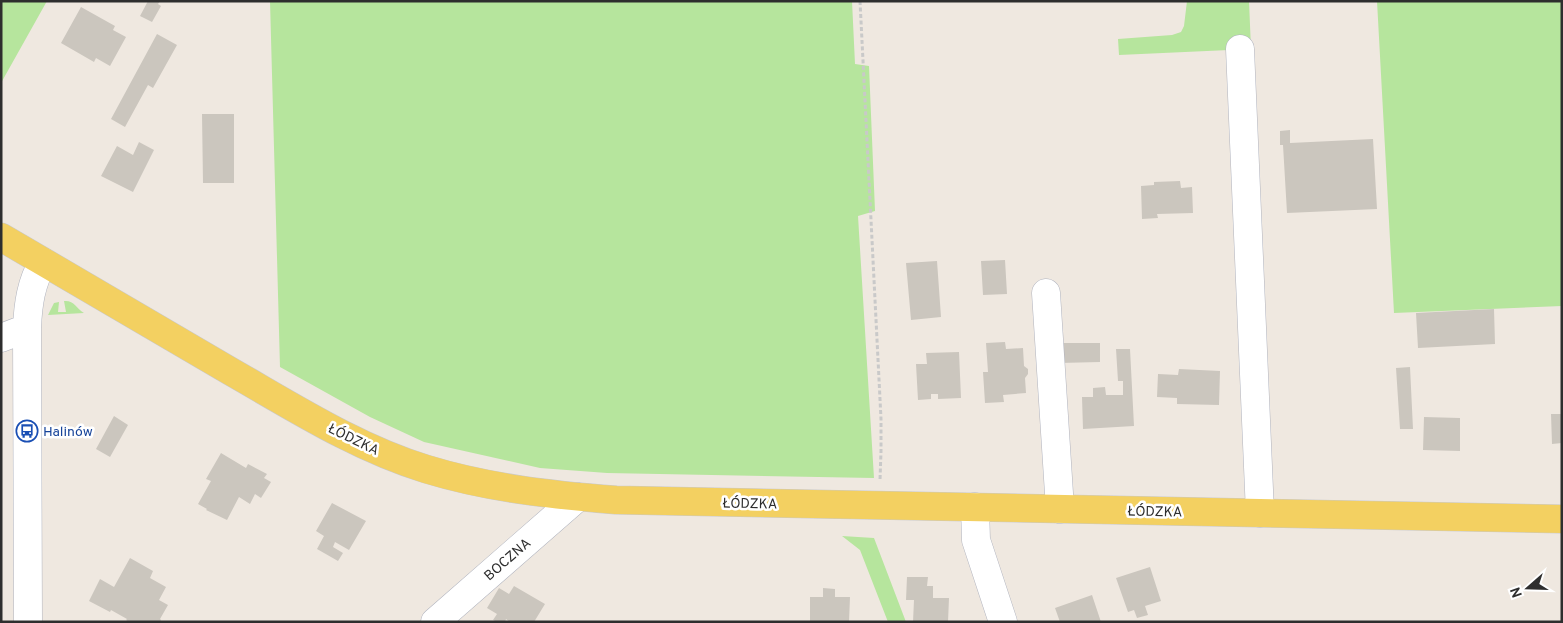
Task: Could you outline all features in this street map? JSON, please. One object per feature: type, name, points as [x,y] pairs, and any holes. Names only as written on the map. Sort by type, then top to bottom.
[{"type":"main road","name":"ŁÓDZKA","points":[[1,237],[316,420],[378,451],[425,469],[472,482],[526,491],[616,500],[1562,519]]},
{"type":"street","points":[[1240,50],[1260,514]]},
{"type":"street","points":[[28,622],[14,355],[27,328],[31,291],[43,262]]},
{"type":"street","points":[[1046,293],[1060,509]]},
{"type":"street","points":[[1,338],[27,328]]},
{"type":"street","name":"BOCZNA","points":[[435,622],[578,497]]},
{"type":"street","points":[[975,507],[976,540],[1003,622]]},
{"type":"path","points":[[860,1],[882,451],[877,505]]},
{"type":"green space","points":[[1,1],[47,1],[1,83]]},
{"type":"green space","points":[[270,1],[852,1],[855,64],[869,66],[875,211],[858,216],[874,478],[607,473],[540,468],[424,442],[370,417],[280,367]]},
{"type":"green space","points":[[1187,1],[1249,1],[1251,49],[1119,55],[1118,39],[1172,35],[1181,32],[1184,26]]},
{"type":"green space","points":[[1377,1],[1562,1],[1562,306],[1394,313]]},
{"type":"green space","points":[[64,301],[73,303],[84,313],[48,315],[54,303],[59,302],[58,312],[66,312]]},
{"type":"green space","points":[[842,536],[874,538],[906,622],[888,622],[860,550]]},
{"type":"building","points":[[148,1],[160,1],[158,4],[161,6],[152,22],[140,16]]},
{"type":"building","points":[[81,7],[115,26],[113,30],[126,37],[110,66],[96,58],[94,62],[61,43]]},
{"type":"building","points":[[157,34],[177,45],[153,88],[148,85],[125,127],[111,119]]},
{"type":"building","points":[[202,114],[234,114],[234,183],[203,183]]},
{"type":"building","points":[[1290,130],[1290,143],[1373,139],[1377,209],[1287,213],[1283,145],[1280,145],[1280,131]]},
{"type":"building","points":[[139,142],[154,150],[133,192],[101,176],[117,146],[133,155]]},
{"type":"building","points":[[1180,181],[1181,188],[1192,187],[1193,213],[1157,214],[1158,218],[1142,219],[1141,186],[1154,185],[1154,182]]},
{"type":"building","points":[[1005,260],[1007,294],[983,295],[981,261]]},
{"type":"building","points":[[937,261],[941,317],[911,320],[906,263]]},
{"type":"building","points":[[1494,309],[1495,344],[1418,348],[1416,313]]},
{"type":"building","points":[[1005,342],[1006,349],[1023,348],[1024,366],[1028,369],[1028,374],[1025,378],[1026,393],[1003,395],[1004,402],[985,403],[983,372],[988,372],[986,343]]},
{"type":"building","points":[[1057,343],[1100,343],[1100,362],[1059,363]]},
{"type":"building","points":[[1116,349],[1130,349],[1134,426],[1083,429],[1082,397],[1093,397],[1093,388],[1105,387],[1106,395],[1123,395],[1123,381],[1118,381]]},
{"type":"building","points":[[959,352],[961,398],[938,399],[938,394],[931,394],[931,399],[918,400],[916,364],[927,364],[926,353]]},
{"type":"building","points":[[1410,367],[1413,429],[1400,429],[1396,368]]},
{"type":"building","points":[[1179,369],[1220,371],[1219,405],[1177,404],[1177,398],[1157,397],[1158,374],[1178,375]]},
{"type":"building","points":[[1551,414],[1562,414],[1562,443],[1552,444]]},
{"type":"building","points":[[114,416],[128,425],[110,457],[96,449]]},
{"type":"building","points":[[1424,417],[1460,418],[1460,451],[1423,450]]},
{"type":"building","points":[[221,453],[246,468],[248,464],[267,474],[264,478],[271,482],[261,498],[255,494],[250,504],[239,497],[227,520],[198,504],[211,481],[206,479]]},
{"type":"building","points":[[332,503],[366,521],[349,550],[335,542],[333,547],[343,553],[338,561],[317,549],[324,536],[316,531]]},
{"type":"building","points":[[130,558],[153,571],[150,578],[166,587],[159,600],[168,605],[160,622],[129,622],[111,610],[110,612],[89,601],[100,579],[114,587]]},
{"type":"building","points":[[1150,567],[1161,601],[1145,606],[1148,615],[1137,618],[1134,610],[1128,612],[1116,578]]},
{"type":"building","points":[[907,577],[928,577],[927,586],[933,586],[933,598],[949,598],[948,622],[913,622],[914,600],[906,600]]},
{"type":"building","points":[[514,586],[545,604],[534,622],[510,622],[506,619],[505,622],[497,622],[493,620],[497,614],[487,608],[499,588],[509,594]]},
{"type":"building","points":[[823,588],[835,589],[835,597],[850,597],[849,622],[810,622],[810,597],[823,597]]},
{"type":"building","points":[[1092,595],[1101,622],[1060,622],[1055,608]]},
{"type":"place","name":"Halinów","points":[[27,431]]}]
